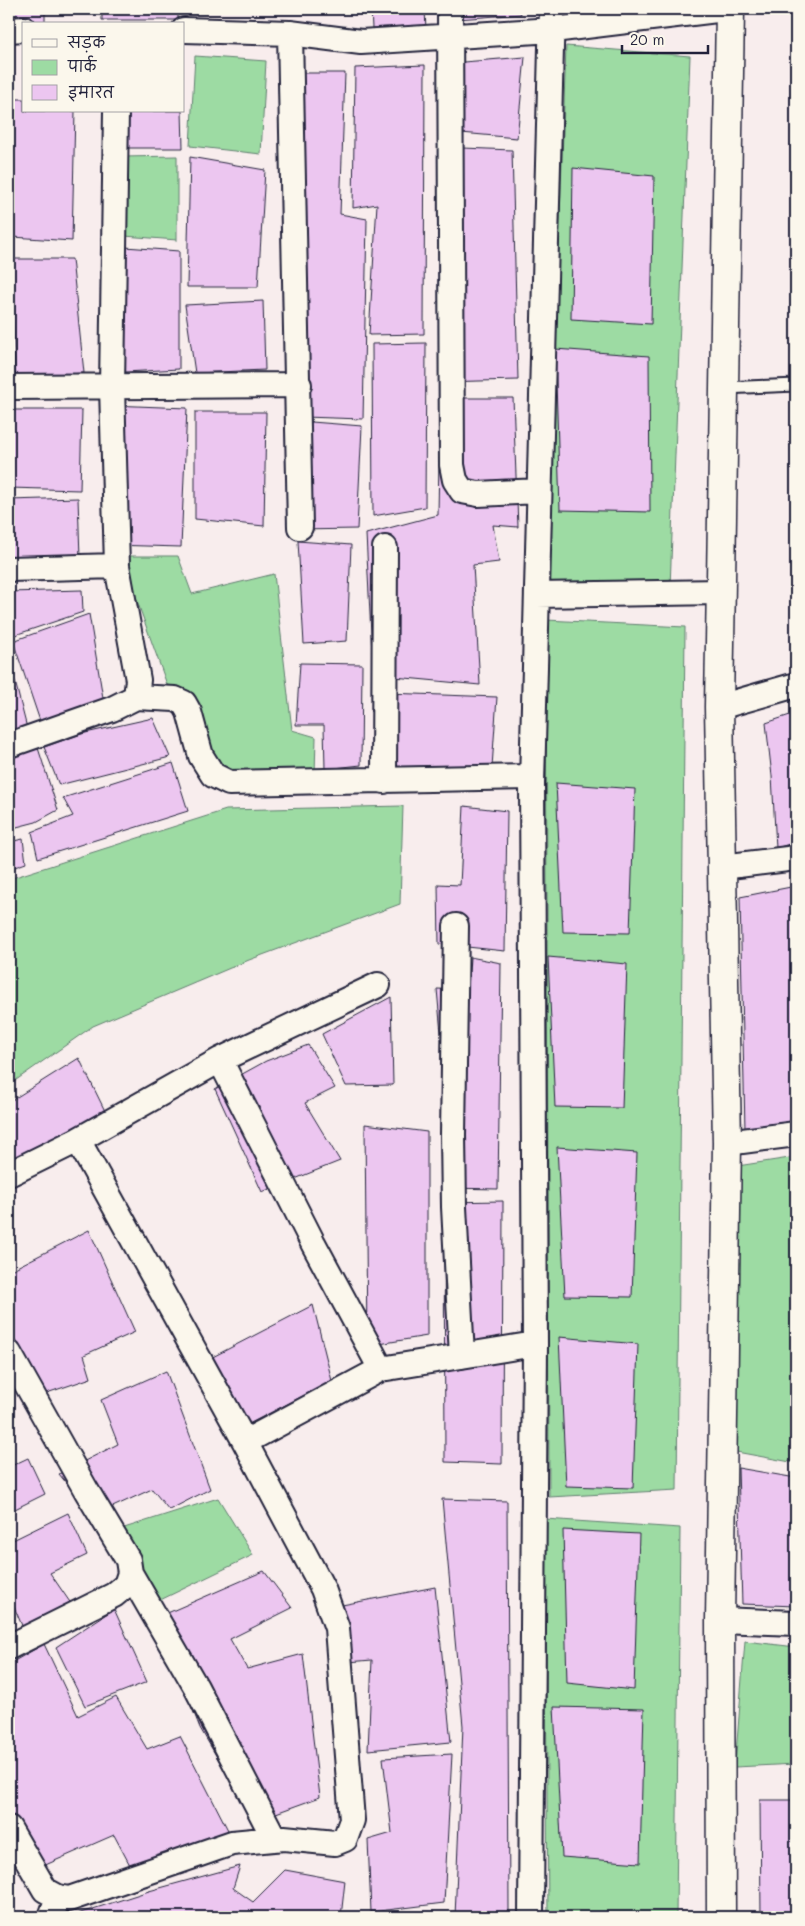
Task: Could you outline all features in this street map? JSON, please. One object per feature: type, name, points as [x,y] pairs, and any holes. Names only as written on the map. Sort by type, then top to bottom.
[{"type":"street","points":[[450,9],[452,36],[452,465],[455,480],[462,491],[478,494],[540,491]]},
{"type":"street","points":[[185,30],[290,33],[361,42],[452,36],[552,19],[725,9]]},
{"type":"street","points":[[721,1917],[720,1620],[728,1144],[719,706],[730,9]]},
{"type":"street","points":[[531,1917],[534,1344],[532,777],[552,19]]},
{"type":"street","points":[[9,30],[22,29]]},
{"type":"street","points":[[290,33],[299,385],[300,527]]},
{"type":"street","points":[[116,112],[112,387],[117,566],[138,680],[136,697]]},
{"type":"street","points":[[9,387],[299,385]]},
{"type":"street","points":[[384,548],[384,781]]},
{"type":"street","points":[[9,569],[117,566]]},
{"type":"street","points":[[537,595],[720,592]]},
{"type":"street","points":[[719,706],[796,685]]},
{"type":"street","points":[[9,745],[112,708],[136,697],[165,698],[184,703],[189,712],[201,756],[213,775],[229,783],[532,777]]},
{"type":"street","points":[[722,866],[796,858]]},
{"type":"street","points":[[456,926],[454,1198],[462,1356]]},
{"type":"street","points":[[9,1174],[78,1140],[220,1060],[378,985]]},
{"type":"street","points":[[220,1060],[313,1243],[381,1369]]},
{"type":"street","points":[[728,1144],[796,1134]]},
{"type":"street","points":[[9,1828],[54,1907],[69,1899],[232,1842],[274,1838],[335,1843],[345,1839],[352,1820],[337,1628],[323,1589],[245,1442],[78,1140]]},
{"type":"street","points":[[245,1442],[381,1369],[534,1344]]},
{"type":"street","points":[[9,1353],[86,1490],[128,1560],[130,1573],[196,1687],[274,1838]]},
{"type":"street","points":[[9,1647],[114,1595],[126,1585],[130,1573]]},
{"type":"street","points":[[720,1620],[796,1623]]},
{"type":"lane","points":[[724,388],[796,385]]},
{"type":"green space","points":[[566,46],[690,56],[670,588],[547,592]]},
{"type":"green space","points":[[195,56],[266,61],[261,154],[190,146]]},
{"type":"green space","points":[[177,156],[177,240],[124,236],[123,157]]},
{"type":"green space","points":[[121,556],[178,556],[192,594],[274,574],[292,730],[316,737],[315,775],[200,777]]},
{"type":"green space","points":[[546,620],[685,627],[677,1490],[549,1497]]},
{"type":"green space","points":[[403,806],[400,904],[249,960],[93,1026],[9,1085],[9,879],[226,810]]},
{"type":"green space","points":[[796,1157],[796,1463],[731,1451],[731,1167]]},
{"type":"green space","points":[[218,1498],[253,1555],[152,1604],[118,1530]]},
{"type":"green space","points":[[545,1519],[680,1528],[676,1917],[548,1917]]},
{"type":"green space","points":[[745,1641],[796,1647],[796,1764],[735,1767]]},
{"type":"building","points":[[9,9],[45,9],[45,22],[22,22],[22,25],[9,25]]},
{"type":"building","points":[[102,9],[178,9],[178,20],[102,20]]},
{"type":"building","points":[[371,9],[425,9],[426,30],[372,28]]},
{"type":"building","points":[[445,9],[520,9],[521,14],[446,20]]},
{"type":"building","points":[[525,57],[517,138],[439,131],[439,64]]},
{"type":"building","points":[[425,65],[424,334],[369,335],[377,204],[353,208],[355,68]]},
{"type":"building","points":[[299,73],[345,73],[340,214],[367,219],[363,419],[304,417]]},
{"type":"building","points":[[9,99],[22,99],[22,112],[75,112],[72,241],[13,237],[9,172]]},
{"type":"building","points":[[126,112],[182,112],[183,148],[127,148]]},
{"type":"building","points":[[438,147],[512,150],[518,380],[440,382]]},
{"type":"building","points":[[190,157],[265,170],[258,287],[187,287]]},
{"type":"building","points":[[573,168],[654,176],[651,324],[571,319]]},
{"type":"building","points":[[125,247],[179,251],[179,369],[125,372]]},
{"type":"building","points":[[12,259],[72,259],[84,373],[15,377]]},
{"type":"building","points":[[263,301],[265,370],[195,373],[185,305]]},
{"type":"building","points":[[426,343],[425,507],[373,516],[372,344]]},
{"type":"building","points":[[555,349],[649,356],[650,512],[560,510]]},
{"type":"building","points":[[440,398],[513,398],[518,527],[493,525],[499,562],[473,565],[480,685],[373,675],[366,534],[438,515]]},
{"type":"building","points":[[111,405],[187,408],[181,547],[111,545]]},
{"type":"building","points":[[9,410],[82,410],[80,490],[9,488]]},
{"type":"building","points":[[195,412],[266,412],[264,526],[195,519]]},
{"type":"building","points":[[299,421],[362,426],[357,529],[298,530]]},
{"type":"building","points":[[78,498],[80,558],[10,560],[9,500]]},
{"type":"building","points":[[298,541],[351,545],[347,641],[304,644]]},
{"type":"building","points":[[82,590],[83,612],[9,637],[9,592]]},
{"type":"building","points":[[89,614],[105,710],[41,724],[13,641]]},
{"type":"building","points":[[9,658],[28,732],[9,737]]},
{"type":"building","points":[[300,663],[362,664],[361,765],[325,769],[324,725],[296,725]]},
{"type":"building","points":[[387,693],[497,697],[492,767],[387,768]]},
{"type":"building","points":[[796,713],[796,842],[776,848],[772,776],[766,723]]},
{"type":"building","points":[[153,718],[170,757],[59,785],[44,747],[81,734]]},
{"type":"building","points":[[38,748],[58,810],[36,822],[9,829],[9,758]]},
{"type":"building","points":[[173,763],[188,811],[38,858],[32,832],[73,816],[63,798]]},
{"type":"building","points":[[556,783],[635,789],[630,933],[563,932]]},
{"type":"building","points":[[464,806],[507,811],[505,951],[439,944],[438,884],[460,885]]},
{"type":"building","points":[[23,839],[26,863],[9,869],[9,842]]},
{"type":"building","points":[[796,886],[796,1123],[745,1130],[740,897]]},
{"type":"building","points":[[470,957],[501,963],[498,1189],[446,1188],[444,1067],[437,989],[468,990]]},
{"type":"building","points":[[548,957],[627,964],[622,1108],[555,1107]]},
{"type":"building","points":[[391,997],[393,1085],[346,1086],[322,1034]]},
{"type":"building","points":[[308,1045],[335,1088],[305,1103],[340,1161],[262,1192],[215,1089],[266,1061]]},
{"type":"building","points":[[79,1058],[106,1113],[9,1163],[9,1102]]},
{"type":"building","points":[[365,1124],[427,1132],[427,1336],[367,1346]]},
{"type":"building","points":[[557,1147],[637,1153],[632,1297],[565,1296]]},
{"type":"building","points":[[503,1201],[502,1464],[445,1462],[444,1202]]},
{"type":"building","points":[[89,1230],[135,1332],[84,1355],[91,1378],[32,1398],[9,1343],[9,1271]]},
{"type":"building","points":[[313,1305],[332,1381],[237,1430],[203,1362]]},
{"type":"building","points":[[559,1337],[638,1344],[633,1488],[566,1486]]},
{"type":"building","points":[[166,1371],[210,1489],[169,1510],[152,1489],[93,1516],[59,1474],[118,1444],[101,1400]]},
{"type":"building","points":[[28,1458],[45,1494],[9,1512],[9,1467]]},
{"type":"building","points":[[738,1468],[796,1478],[796,1606],[742,1604]]},
{"type":"building","points":[[442,1499],[507,1501],[509,1912],[475,1917],[455,1917],[463,1726]]},
{"type":"building","points":[[68,1513],[87,1555],[50,1573],[76,1611],[26,1635],[9,1595],[9,1542]]},
{"type":"building","points":[[563,1530],[639,1534],[634,1690],[567,1683]]},
{"type":"building","points":[[264,1571],[292,1608],[230,1639],[247,1669],[303,1654],[320,1797],[254,1821],[200,1728],[156,1618]]},
{"type":"building","points":[[435,1587],[451,1742],[368,1750],[372,1660],[348,1662],[337,1606]]},
{"type":"building","points":[[114,1609],[147,1682],[85,1706],[56,1647]]},
{"type":"building","points":[[44,1644],[78,1716],[116,1697],[147,1749],[180,1736],[231,1836],[131,1867],[114,1835],[34,1870],[9,1819],[9,1664]]},
{"type":"building","points":[[554,1707],[644,1709],[640,1863],[562,1857]]},
{"type":"building","points":[[452,1754],[444,1903],[371,1912],[368,1840],[392,1833],[383,1758]]},
{"type":"building","points":[[760,1800],[796,1800],[796,1917],[761,1917]]},
{"type":"building","points":[[240,1866],[233,1888],[253,1902],[285,1870],[345,1881],[341,1917],[68,1917],[149,1891]]}]
